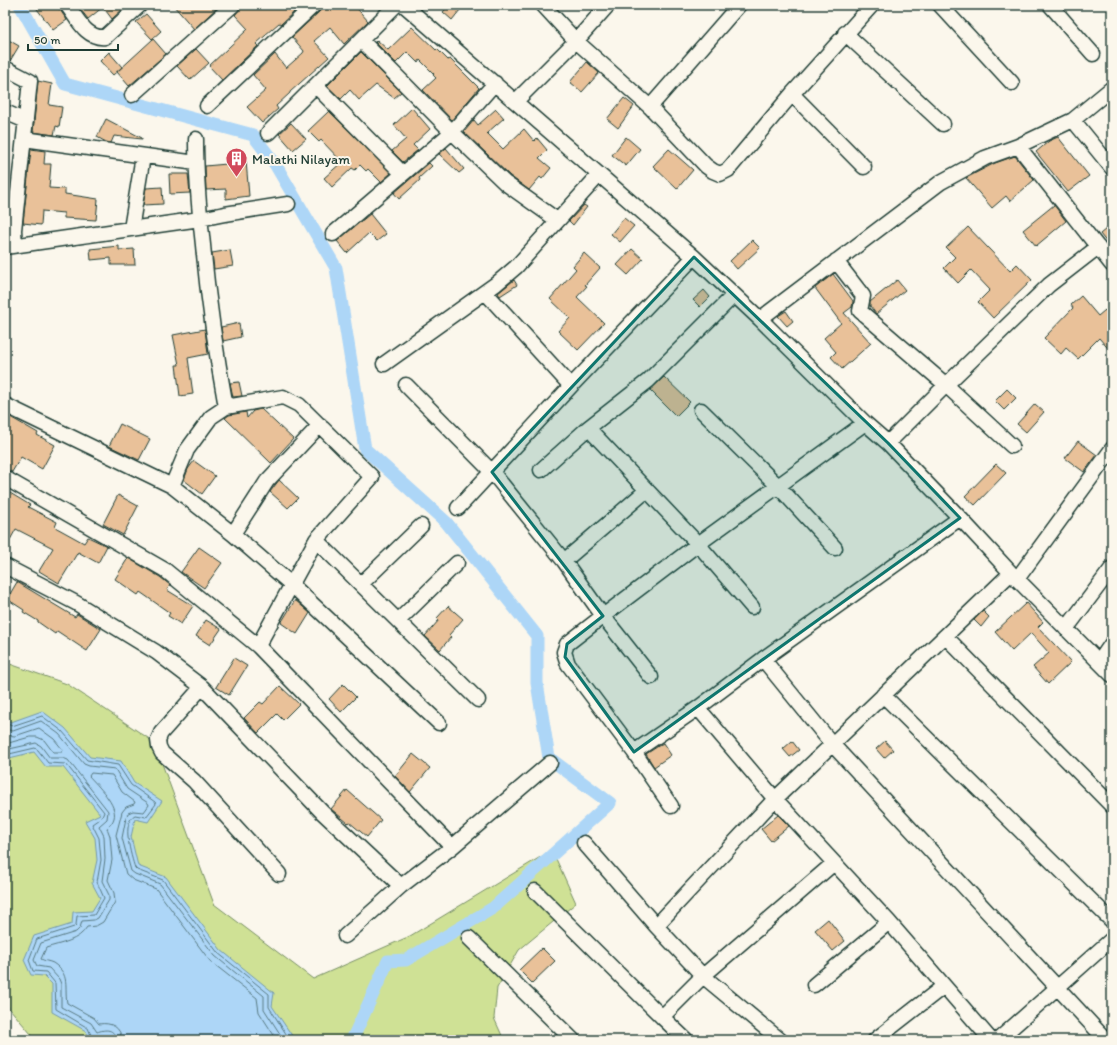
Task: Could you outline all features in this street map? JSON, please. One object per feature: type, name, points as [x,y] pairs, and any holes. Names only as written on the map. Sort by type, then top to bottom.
[{"type":"street","points":[[67,5],[87,32],[99,38],[105,37],[138,5]]},
{"type":"street","points":[[132,95],[233,5]]},
{"type":"street","points":[[268,133],[396,5]]},
{"type":"street","points":[[404,5],[694,257],[760,319],[864,423],[888,443],[1014,576],[1112,675]]},
{"type":"street","points":[[542,5],[576,41],[650,107],[706,166],[720,174],[728,170],[845,33],[872,5]]},
{"type":"street","points":[[516,101],[576,41],[608,5]]},
{"type":"street","points":[[650,107],[739,5]]},
{"type":"street","points":[[940,5],[1012,83]]},
{"type":"street","points":[[1050,5],[1093,54]]},
{"type":"street","points":[[207,106],[308,7]]},
{"type":"street","points":[[845,33],[943,124]]},
{"type":"street","points":[[362,40],[452,132],[505,183],[557,220]]},
{"type":"street","points":[[5,68],[30,81],[24,140],[10,228],[10,246],[200,220],[225,214],[288,204]]},
{"type":"street","points":[[333,234],[452,132],[495,84]]},
{"type":"street","points":[[316,86],[403,174]]},
{"type":"street","points":[[760,319],[941,182],[985,158],[1018,146],[1073,120],[1112,88]]},
{"type":"street","points":[[792,94],[864,167]]},
{"type":"street","points":[[5,112],[26,122]]},
{"type":"street","points":[[1073,120],[1112,168]]},
{"type":"street","points":[[196,138],[196,163],[206,282],[216,355],[226,407]]},
{"type":"street","points":[[24,140],[196,163]]},
{"type":"street","points":[[1018,146],[1112,265]]},
{"type":"street","points":[[131,229],[143,156]]},
{"type":"street","points":[[384,364],[485,292],[516,267],[599,175]]},
{"type":"street","points":[[888,443],[1049,285],[1098,247]]},
{"type":"street","points":[[458,508],[571,386],[694,257]]},
{"type":"street","points":[[836,261],[863,296],[860,311],[946,385],[1012,446]]},
{"type":"street","points":[[485,292],[571,386]]},
{"type":"street","points":[[541,470],[588,428],[648,381],[734,295]]},
{"type":"street","points":[[406,385],[492,472],[564,561],[603,616],[651,677]]},
{"type":"street","points":[[172,486],[187,450],[211,417],[226,407],[283,397],[299,405],[372,477],[316,540],[258,646]]},
{"type":"street","points":[[5,405],[172,486],[233,534],[292,585],[439,723]]},
{"type":"street","points":[[701,410],[778,486],[835,548]]},
{"type":"street","points":[[671,806],[634,752],[568,664],[564,652],[568,644],[698,544],[864,423]]},
{"type":"street","points":[[233,534],[267,481],[320,425]]},
{"type":"street","points":[[588,428],[698,544],[752,607]]},
{"type":"street","points":[[656,926],[776,799],[832,744],[945,636],[1014,576],[1112,450]]},
{"type":"street","points":[[5,478],[165,570],[258,646],[452,847]]},
{"type":"street","points":[[564,561],[647,490]]},
{"type":"street","points":[[634,752],[698,708],[763,659],[960,518]]},
{"type":"street","points":[[361,584],[421,526]]},
{"type":"street","points":[[316,540],[478,700]]},
{"type":"street","points":[[398,621],[458,563]]},
{"type":"street","points":[[5,566],[76,603],[156,652],[202,687],[323,813],[401,886]]},
{"type":"street","points":[[1066,629],[1112,568]]},
{"type":"street","points":[[945,636],[1112,806]]},
{"type":"street","points":[[1099,662],[1112,643]]},
{"type":"street","points":[[763,659],[832,744],[1106,1040]]},
{"type":"street","points":[[202,687],[161,733],[158,740],[159,747],[162,753],[194,781],[279,874]]},
{"type":"street","points":[[883,695],[1112,922]]},
{"type":"street","points":[[698,708],[776,799],[889,922],[991,1040]]},
{"type":"street","points":[[344,936],[401,886],[452,847],[550,763]]},
{"type":"street","points":[[584,843],[656,926],[703,976],[780,1040]]},
{"type":"street","points":[[662,1017],[703,976],[834,863]]},
{"type":"street","points":[[535,890],[686,1040]]},
{"type":"street","points":[[814,985],[889,922]]},
{"type":"street","points":[[470,938],[573,1040]]},
{"type":"street","points":[[998,1040],[1112,939]]},
{"type":"street","points":[[875,1040],[944,986]]},
{"type":"highlighted area","points":[[694,257],[888,443],[960,518],[634,752],[565,657],[567,644],[603,616],[492,472]]},
{"type":"green space","points":[[5,647],[7,663],[67,684],[154,742],[214,904],[313,979],[410,936],[552,850],[576,903],[519,950],[497,988],[494,1018],[504,1040],[36,1040],[5,1003]]},
{"type":"water","points":[[42,711],[65,728],[90,757],[121,761],[134,783],[162,801],[148,822],[135,819],[131,837],[138,866],[166,877],[221,950],[274,993],[272,1006],[295,1040],[114,1040],[105,1038],[102,1040],[90,1040],[86,1031],[52,1012],[52,984],[44,976],[31,975],[24,960],[34,936],[72,924],[73,912],[92,911],[100,898],[92,883],[97,860],[95,838],[85,821],[100,814],[63,767],[46,767],[34,752],[5,759],[5,719],[11,722]]},
{"type":"building","points":[[34,5],[59,5],[60,10],[67,20],[53,30]]},
{"type":"building","points":[[77,5],[127,5],[112,19],[103,7],[88,19]]},
{"type":"building","points":[[173,5],[220,5],[194,29]]},
{"type":"building","points":[[241,5],[288,5],[294,12],[281,24],[279,23],[265,35],[256,44],[258,46],[222,80],[209,66],[248,29],[235,15],[241,8]]},
{"type":"building","points":[[322,5],[354,5],[368,21],[344,44],[330,27],[314,41],[329,57],[290,92],[276,106],[278,109],[262,123],[247,107],[266,90],[253,75],[275,54],[286,68],[303,53],[304,51],[292,37],[320,11]]},
{"type":"building","points":[[449,5],[464,5],[452,20],[443,12]]},
{"type":"building","points":[[146,14],[161,31],[152,39],[136,22]]},
{"type":"building","points":[[412,27],[436,50],[437,49],[448,60],[450,59],[479,88],[452,120],[423,90],[436,78],[433,75],[434,74],[420,60],[418,63],[407,52],[396,63],[375,42],[377,40],[388,50]]},
{"type":"building","points":[[5,38],[19,46],[10,61],[5,60]]},
{"type":"building","points":[[153,39],[166,54],[129,86],[117,72]]},
{"type":"building","points":[[196,49],[209,63],[190,80],[177,66]]},
{"type":"building","points":[[109,52],[122,67],[113,75],[100,61]]},
{"type":"building","points":[[361,52],[401,92],[394,98],[376,85],[359,100],[350,90],[341,99],[327,86]]},
{"type":"building","points":[[587,62],[599,73],[582,92],[570,82]]},
{"type":"building","points":[[38,81],[52,84],[49,105],[62,107],[59,127],[56,126],[54,135],[33,132]]},
{"type":"building","points":[[624,98],[634,106],[618,128],[607,119]]},
{"type":"building","points":[[412,108],[430,129],[413,145],[418,150],[403,162],[392,151],[406,139],[394,125]]},
{"type":"building","points":[[496,109],[504,118],[487,133],[503,149],[524,129],[534,141],[537,138],[547,150],[539,158],[551,168],[542,179],[540,177],[529,190],[510,176],[464,132],[474,120],[478,125]]},
{"type":"building","points":[[329,111],[391,173],[381,182],[368,169],[366,171],[360,165],[355,170],[352,168],[332,187],[324,178],[342,162],[321,140],[319,142],[308,131]]},
{"type":"building","points":[[106,119],[142,139],[114,136],[111,143],[97,137]]},
{"type":"building","points":[[291,123],[306,139],[293,150],[279,134]]},
{"type":"building","points":[[626,137],[640,149],[626,166],[612,155]]},
{"type":"building","points":[[1058,137],[1089,176],[1068,192],[1036,152],[1049,141]]},
{"type":"building","points":[[446,148],[464,169],[459,173],[439,154]]},
{"type":"building","points":[[31,149],[45,151],[44,164],[51,164],[49,188],[65,189],[65,194],[98,199],[96,220],[64,218],[64,213],[42,211],[41,225],[23,223]]},
{"type":"building","points":[[669,149],[693,170],[677,189],[653,166]]},
{"type":"building","points":[[1015,156],[1034,180],[1010,201],[1006,196],[992,208],[966,178],[995,163]]},
{"type":"building","name":"Malathi Nilayam","points":[[227,160],[246,161],[249,196],[226,199],[226,189],[206,190],[205,166],[227,164]]},
{"type":"building","points":[[429,163],[432,166],[419,178],[420,180],[399,199],[394,193]]},
{"type":"building","points":[[169,174],[188,174],[190,193],[170,194]]},
{"type":"building","points":[[162,187],[163,204],[143,205],[146,188]]},
{"type":"building","points":[[584,205],[587,207],[573,225],[569,221]]},
{"type":"building","points":[[1054,205],[1066,221],[1036,246],[1023,230]]},
{"type":"building","points":[[370,214],[386,234],[377,241],[369,233],[347,253],[337,241]]},
{"type":"building","points":[[624,218],[634,226],[620,242],[611,234]]},
{"type":"building","points":[[1112,224],[1112,249],[1100,234]]},
{"type":"building","points":[[968,227],[1010,271],[1017,264],[1032,280],[993,318],[978,302],[990,290],[971,270],[958,283],[944,268],[955,257],[946,248]]},
{"type":"building","points":[[752,240],[760,248],[737,269],[730,261]]},
{"type":"building","points":[[119,246],[119,250],[134,249],[135,265],[111,265],[111,258],[91,260],[90,249]]},
{"type":"building","points":[[632,249],[643,259],[628,275],[617,265]]},
{"type":"building","points":[[230,250],[233,266],[214,269],[212,253]]},
{"type":"building","points":[[584,253],[600,268],[577,297],[604,323],[578,350],[558,331],[570,318],[550,299],[576,269],[573,266]]},
{"type":"building","points":[[833,274],[853,301],[852,307],[844,313],[871,343],[842,369],[831,357],[836,352],[824,338],[841,323],[815,288]]},
{"type":"building","points":[[514,280],[517,285],[500,296],[498,293]]},
{"type":"building","points":[[897,280],[905,290],[876,314],[870,306],[870,302]]},
{"type":"building","points":[[704,290],[710,297],[700,307],[693,300]]},
{"type":"building","points":[[1081,296],[1098,316],[1105,310],[1112,318],[1112,353],[1099,338],[1078,359],[1066,348],[1061,354],[1044,338],[1073,308],[1071,305]]},
{"type":"building","points":[[786,311],[793,321],[787,326],[778,316]]},
{"type":"building","points":[[239,323],[241,337],[223,341],[221,327]]},
{"type":"building","points":[[205,329],[208,354],[188,358],[193,394],[180,396],[176,365],[179,365],[173,335]]},
{"type":"building","points":[[664,377],[690,402],[676,416],[650,390]]},
{"type":"building","points":[[239,382],[242,396],[233,397],[230,383]]},
{"type":"building","points":[[1007,389],[1016,398],[1004,410],[995,401]]},
{"type":"building","points":[[1035,404],[1044,412],[1026,432],[1017,424]]},
{"type":"building","points":[[261,409],[293,439],[271,463],[225,418],[229,415],[246,412],[247,418],[253,411]]},
{"type":"building","points":[[5,414],[38,433],[37,435],[55,445],[42,469],[21,457],[12,472],[5,470]]},
{"type":"building","points":[[120,424],[150,439],[139,460],[109,446]]},
{"type":"building","points":[[1078,441],[1097,455],[1084,472],[1065,458]]},
{"type":"building","points":[[194,461],[215,476],[202,494],[184,480],[188,469]]},
{"type":"building","points":[[996,464],[1006,473],[975,505],[965,496]]},
{"type":"building","points":[[279,480],[298,498],[288,508],[270,492]]},
{"type":"building","points":[[5,490],[30,505],[28,507],[57,522],[55,527],[84,543],[88,537],[107,546],[98,563],[78,552],[59,583],[39,571],[53,548],[16,529],[5,549]]},
{"type":"building","points":[[118,495],[138,506],[123,535],[103,524]]},
{"type":"building","points":[[199,547],[222,563],[204,588],[181,572]]},
{"type":"building","points":[[128,558],[160,577],[170,585],[167,590],[193,606],[181,624],[168,616],[170,613],[140,592],[138,595],[115,579]]},
{"type":"building","points":[[17,582],[75,617],[77,614],[101,629],[87,651],[57,631],[55,634],[7,599]]},
{"type":"building","points":[[295,600],[310,613],[297,634],[281,623]]},
{"type":"building","points":[[1026,603],[1043,622],[1038,627],[1071,662],[1048,684],[1033,667],[1049,653],[1031,633],[1012,651],[995,632]]},
{"type":"building","points":[[448,606],[463,619],[449,635],[451,637],[440,650],[425,636],[439,620],[437,618]]},
{"type":"building","points":[[983,611],[989,617],[981,627],[974,620]]},
{"type":"building","points":[[206,620],[221,629],[210,645],[196,636]]},
{"type":"building","points":[[234,658],[247,666],[229,695],[216,687]]},
{"type":"building","points":[[343,684],[356,697],[341,712],[329,699]]},
{"type":"building","points":[[280,686],[299,704],[283,720],[277,714],[258,733],[244,718],[260,702],[263,704]]},
{"type":"building","points":[[792,741],[799,750],[790,757],[783,749]]},
{"type":"building","points":[[885,741],[893,750],[884,758],[876,749]]},
{"type":"building","points":[[663,743],[671,755],[654,767],[646,754]]},
{"type":"building","points":[[413,754],[430,768],[410,792],[395,776]]},
{"type":"building","points":[[347,790],[381,820],[367,837],[331,809]]},
{"type":"building","points":[[778,815],[789,826],[771,841],[761,829]]},
{"type":"building","points":[[828,919],[845,941],[833,951],[815,930]]},
{"type":"building","points":[[542,948],[555,961],[532,983],[519,970]]},
{"type":"waterway","points":[[20,5],[65,84],[253,135],[275,164],[336,268],[365,449],[446,522],[537,636],[537,683],[549,758],[610,803],[493,908],[406,960],[388,961],[352,1040]]},
{"type":"place","name":"Malathi Nilayam","points":[[237,178]]}]
